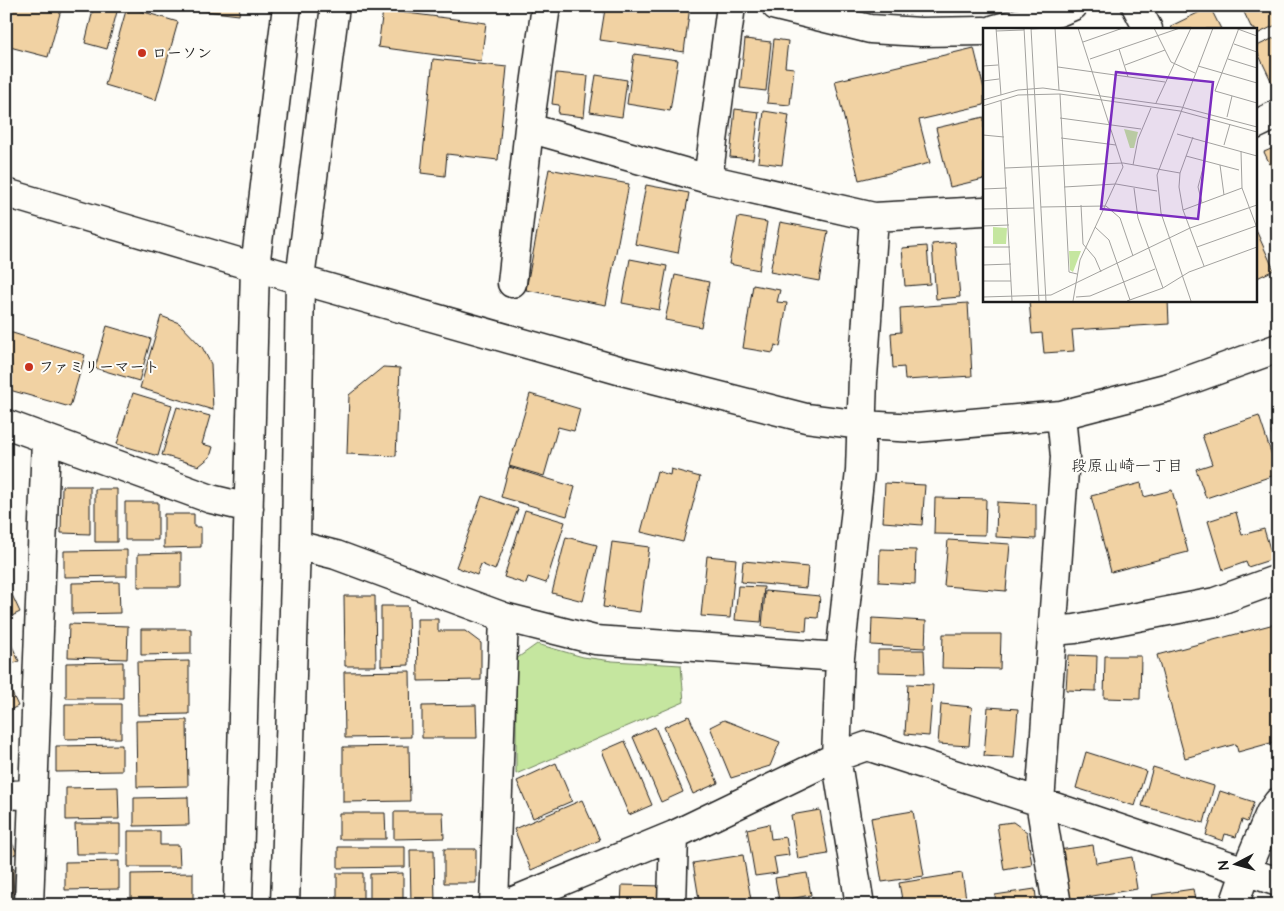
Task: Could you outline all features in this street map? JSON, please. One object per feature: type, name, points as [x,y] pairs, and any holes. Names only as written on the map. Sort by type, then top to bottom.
[{"type":"street","points":[[238,905],[255,267],[287,6]]},
{"type":"street","points":[[285,905],[296,546],[300,279],[335,6]]},
{"type":"street","points":[[512,283],[529,128],[546,6]]},
{"type":"street","points":[[708,179],[732,6]]},
{"type":"street","points":[[776,6],[870,29],[921,32],[983,31]]},
{"type":"street","points":[[999,28],[1059,12],[1073,6]]},
{"type":"street","points":[[1136,6],[1147,28]]},
{"type":"street","points":[[1256,125],[1278,114]]},
{"type":"street","points":[[529,128],[708,179],[874,217],[983,211]]},
{"type":"street","points":[[6,193],[255,267],[622,371],[806,418],[862,425],[916,428],[1061,416],[1173,386],[1278,348]]},
{"type":"street","points":[[860,905],[836,757],[840,657],[860,471],[864,368],[874,217]]},
{"type":"street","points":[[1057,905],[1040,802],[1065,457],[1061,416]]},
{"type":"street","points":[[6,424],[211,499],[249,508]]},
{"type":"street","points":[[29,905],[46,439]]},
{"type":"street","points":[[296,546],[336,555],[504,617],[595,640],[840,657]]},
{"type":"street","points":[[1053,631],[1075,629],[1215,602],[1278,579]]},
{"type":"street","points":[[494,905],[504,617]]},
{"type":"street","points":[[504,905],[674,835],[836,757],[867,746],[1278,882]]},
{"type":"street","points":[[6,795],[33,794]]},
{"type":"street","points":[[1234,905],[1246,870],[1270,813],[1278,802]]},
{"type":"street","points":[[672,905],[674,835]]},
{"type":"green space","points":[[537,644],[583,657],[612,661],[681,665],[684,702],[516,774],[516,659]]},
{"type":"building","points":[[6,6],[62,6],[48,57],[6,46]]},
{"type":"building","points":[[94,6],[118,8],[107,49],[85,43]]},
{"type":"building","points":[[181,6],[240,6],[239,15],[181,8]]},
{"type":"building","points":[[588,6],[690,6],[684,52],[600,40],[605,9]]},
{"type":"building","points":[[1241,6],[1278,6],[1278,24],[1256,35],[1256,28],[1252,28]]},
{"type":"building","points":[[127,7],[178,22],[156,100],[105,85]]},
{"type":"building","points":[[1210,7],[1220,28],[1172,28],[1171,26]]},
{"type":"building","points":[[383,10],[486,23],[481,61],[378,47]]},
{"type":"building","points":[[1278,36],[1278,90],[1276,91],[1256,49],[1256,47]]},
{"type":"building","points":[[745,39],[771,42],[766,91],[740,88]]},
{"type":"building","points":[[774,39],[788,41],[785,67],[794,68],[790,105],[767,103]]},
{"type":"building","points":[[974,48],[983,85],[983,105],[919,120],[930,163],[859,180],[835,81]]},
{"type":"building","points":[[634,54],[678,60],[670,111],[627,104]]},
{"type":"building","points":[[433,59],[507,67],[498,160],[447,154],[445,176],[421,173]]},
{"type":"building","points":[[556,73],[588,76],[584,117],[558,114],[559,105],[552,104]]},
{"type":"building","points":[[596,75],[627,80],[622,117],[590,112]]},
{"type":"building","points":[[735,109],[759,112],[753,159],[730,157]]},
{"type":"building","points":[[764,111],[789,115],[782,165],[758,162]]},
{"type":"building","points":[[983,117],[983,179],[950,187],[936,128]]},
{"type":"building","points":[[1278,146],[1278,181],[1264,152]]},
{"type":"building","points":[[549,169],[629,184],[606,305],[526,290]]},
{"type":"building","points":[[646,185],[689,193],[678,253],[635,244]]},
{"type":"building","points":[[738,217],[767,222],[759,270],[729,264]]},
{"type":"building","points":[[780,222],[828,231],[819,281],[770,272]]},
{"type":"building","points":[[1256,230],[1274,270],[1256,279]]},
{"type":"building","points":[[955,242],[960,297],[936,299],[932,244]]},
{"type":"building","points":[[927,246],[930,284],[905,286],[902,248]]},
{"type":"building","points":[[630,259],[667,266],[659,310],[622,303]]},
{"type":"building","points":[[675,275],[709,282],[701,327],[665,320]]},
{"type":"building","points":[[753,285],[780,290],[777,302],[787,303],[780,347],[775,345],[773,353],[743,348]]},
{"type":"building","points":[[1029,301],[1168,301],[1169,324],[1072,330],[1074,351],[1044,353],[1042,333],[1032,334]]},
{"type":"building","points":[[968,303],[972,376],[905,380],[904,367],[893,368],[891,333],[901,332],[900,308]]},
{"type":"building","points":[[161,316],[179,323],[202,347],[211,364],[213,410],[140,388]]},
{"type":"building","points":[[107,326],[151,339],[139,381],[95,368]]},
{"type":"building","points":[[6,331],[85,355],[70,407],[6,389]]},
{"type":"building","points":[[383,367],[400,368],[396,456],[347,454],[349,395]]},
{"type":"building","points":[[133,393],[172,405],[158,456],[117,444]]},
{"type":"building","points":[[530,394],[580,409],[574,431],[558,427],[544,476],[509,466]]},
{"type":"building","points":[[177,407],[210,416],[202,444],[213,447],[210,457],[199,466],[162,455]]},
{"type":"building","points":[[1259,416],[1278,474],[1206,498],[1196,469],[1212,464],[1202,435]]},
{"type":"building","points":[[1278,429],[1278,449],[1271,432]]},
{"type":"building","points":[[509,467],[575,487],[567,516],[501,497]]},
{"type":"building","points":[[671,469],[700,477],[683,542],[641,532],[657,471],[670,475]]},
{"type":"building","points":[[885,483],[925,485],[922,525],[883,522]]},
{"type":"building","points":[[1141,483],[1144,497],[1172,490],[1188,552],[1111,572],[1091,496]]},
{"type":"building","points":[[62,486],[90,486],[90,534],[61,533]]},
{"type":"building","points":[[95,489],[117,489],[117,542],[95,542]]},
{"type":"building","points":[[482,496],[518,509],[495,570],[481,564],[477,575],[456,567]]},
{"type":"building","points":[[935,498],[986,499],[985,535],[934,534]]},
{"type":"building","points":[[125,502],[158,502],[158,540],[125,540]]},
{"type":"building","points":[[997,502],[1036,504],[1036,539],[996,537]]},
{"type":"building","points":[[525,510],[565,522],[546,583],[528,577],[526,584],[504,577]]},
{"type":"building","points":[[1236,512],[1242,535],[1264,529],[1273,559],[1248,567],[1246,562],[1223,570],[1208,521]]},
{"type":"building","points":[[164,514],[194,514],[194,527],[201,527],[201,547],[164,548]]},
{"type":"building","points":[[566,537],[597,545],[583,601],[552,593]]},
{"type":"building","points":[[948,540],[1010,544],[1006,591],[944,586]]},
{"type":"building","points":[[612,542],[649,547],[640,612],[603,607]]},
{"type":"building","points":[[880,549],[916,550],[915,584],[879,582]]},
{"type":"building","points":[[127,550],[127,576],[64,577],[64,551]]},
{"type":"building","points":[[181,553],[181,587],[138,587],[138,554]]},
{"type":"building","points":[[707,556],[736,559],[730,618],[701,616]]},
{"type":"building","points":[[743,561],[808,567],[806,588],[741,582]]},
{"type":"building","points":[[6,582],[20,612],[6,619]]},
{"type":"building","points":[[119,582],[120,613],[72,614],[72,583]]},
{"type":"building","points":[[738,586],[764,587],[761,622],[735,620]]},
{"type":"building","points":[[765,591],[820,596],[818,618],[807,617],[806,631],[762,627]]},
{"type":"building","points":[[344,596],[375,596],[376,666],[345,666]]},
{"type":"building","points":[[381,606],[408,606],[409,665],[381,666]]},
{"type":"building","points":[[872,618],[926,621],[925,648],[871,645]]},
{"type":"building","points":[[417,619],[438,619],[438,631],[465,631],[481,643],[481,680],[418,681]]},
{"type":"building","points":[[1278,623],[1278,741],[1238,752],[1236,744],[1185,758],[1157,655]]},
{"type":"building","points":[[69,624],[128,626],[127,659],[68,657]]},
{"type":"building","points":[[141,629],[191,629],[191,654],[141,655]]},
{"type":"building","points":[[6,633],[19,661],[6,667]]},
{"type":"building","points":[[943,634],[1001,634],[1000,669],[942,668]]},
{"type":"building","points":[[878,650],[924,650],[925,673],[878,672]]},
{"type":"building","points":[[1068,655],[1097,656],[1096,691],[1066,690]]},
{"type":"building","points":[[1105,656],[1141,656],[1140,699],[1104,698]]},
{"type":"building","points":[[189,661],[189,714],[138,715],[137,662]]},
{"type":"building","points":[[123,662],[123,698],[66,698],[66,663]]},
{"type":"building","points":[[410,671],[411,737],[345,738],[344,672]]},
{"type":"building","points":[[6,680],[18,706],[6,712]]},
{"type":"building","points":[[908,684],[933,685],[929,736],[905,734]]},
{"type":"building","points":[[65,704],[121,704],[121,738],[65,739]]},
{"type":"building","points":[[941,704],[972,707],[969,746],[938,744]]},
{"type":"building","points":[[476,705],[477,738],[422,738],[422,706]]},
{"type":"building","points":[[988,707],[1018,709],[1014,758],[984,756]]},
{"type":"building","points":[[689,716],[718,783],[693,794],[664,727]]},
{"type":"building","points":[[187,720],[188,786],[137,787],[136,721]]},
{"type":"building","points":[[724,720],[780,742],[770,766],[731,778],[710,727]]},
{"type":"building","points":[[655,727],[683,792],[661,802],[633,737]]},
{"type":"building","points":[[625,741],[652,805],[629,815],[602,751]]},
{"type":"building","points":[[122,745],[122,771],[56,772],[56,746]]},
{"type":"building","points":[[409,746],[410,801],[343,802],[343,747]]},
{"type":"building","points":[[1086,752],[1146,771],[1135,806],[1076,788]]},
{"type":"building","points":[[556,763],[572,801],[533,818],[517,781]]},
{"type":"building","points":[[1153,767],[1214,786],[1204,823],[1142,806]]},
{"type":"building","points":[[118,787],[119,819],[66,820],[66,788]]},
{"type":"building","points":[[1220,791],[1254,802],[1247,822],[1242,820],[1236,837],[1225,834],[1223,841],[1206,835]]},
{"type":"building","points":[[188,797],[189,825],[134,826],[134,798]]},
{"type":"building","points":[[582,800],[600,840],[531,870],[514,829]]},
{"type":"building","points":[[820,810],[828,854],[798,859],[791,815]]},
{"type":"building","points":[[913,811],[924,876],[882,882],[871,818]]},
{"type":"building","points":[[394,812],[443,812],[444,838],[394,839]]},
{"type":"building","points":[[339,813],[385,813],[386,839],[339,839]]},
{"type":"building","points":[[1013,822],[1027,832],[1032,865],[1004,870],[997,824]]},
{"type":"building","points":[[75,824],[120,824],[120,854],[76,854]]},
{"type":"building","points":[[769,824],[771,839],[786,837],[789,855],[774,857],[777,873],[755,876],[747,829]]},
{"type":"building","points":[[6,831],[17,853],[6,858]]},
{"type":"building","points":[[128,831],[160,831],[160,845],[179,845],[180,867],[128,867]]},
{"type":"building","points":[[1093,845],[1096,863],[1132,857],[1137,889],[1067,900],[1059,850]]},
{"type":"building","points":[[338,847],[405,847],[405,867],[338,868]]},
{"type":"building","points":[[444,849],[476,849],[476,883],[444,883]]},
{"type":"building","points":[[410,850],[434,850],[435,904],[411,904]]},
{"type":"building","points":[[743,855],[752,905],[700,905],[693,863]]},
{"type":"building","points":[[119,861],[119,889],[65,890],[65,862]]},
{"type":"building","points":[[14,868],[13,903],[6,905],[6,872]]},
{"type":"building","points":[[193,873],[193,905],[131,905],[131,874]]},
{"type":"building","points":[[337,873],[363,873],[363,905],[337,905]]},
{"type":"building","points":[[403,873],[403,905],[370,905],[370,874]]},
{"type":"building","points":[[807,873],[811,895],[779,901],[775,878]]},
{"type":"building","points":[[962,873],[967,905],[903,905],[899,883]]},
{"type":"building","points":[[622,885],[663,886],[662,905],[621,905]]},
{"type":"building","points":[[1035,889],[1037,905],[996,905],[995,895]]},
{"type":"building","points":[[1193,889],[1196,905],[1154,905],[1152,895]]},
{"type":"building","points":[[813,898],[814,905],[778,905]]},
{"type":"building","points":[[61,902],[113,903],[113,905],[61,905]]},
{"type":"place","name":"ローソン","points":[[142,53]]},
{"type":"place","name":"ファミリーマート","points":[[29,367]]},
{"type":"district","name":"段原山崎一丁目","points":[[1127,466]]}]
